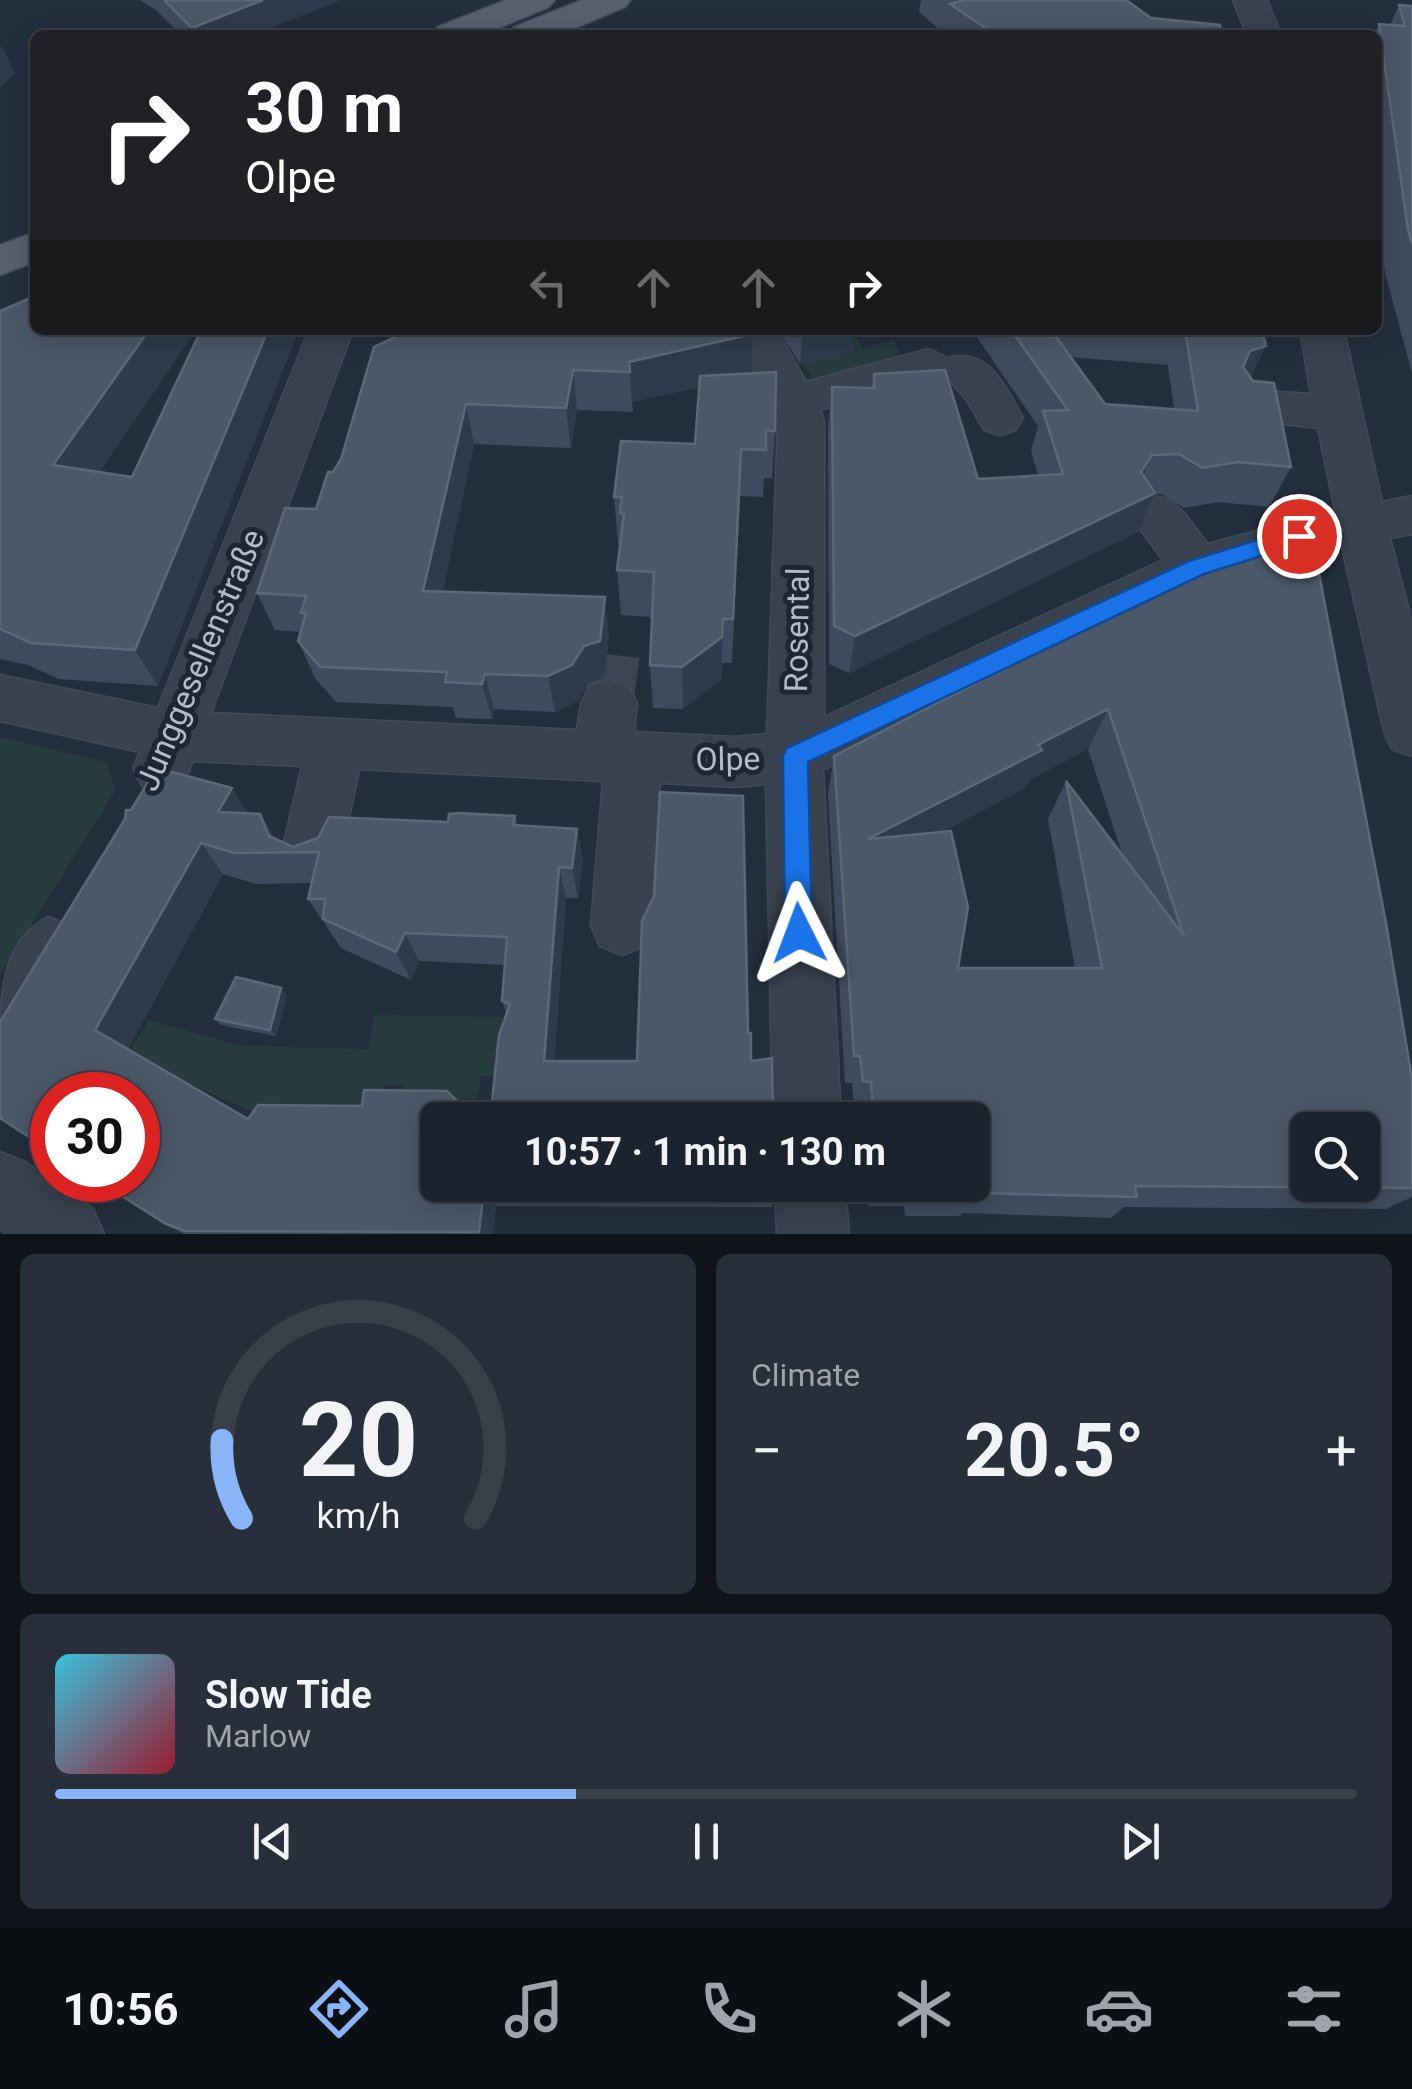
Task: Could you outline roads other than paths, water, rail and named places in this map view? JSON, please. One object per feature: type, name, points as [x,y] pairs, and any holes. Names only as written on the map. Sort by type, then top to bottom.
[{"type":"main road","points":[[470,30],[537,0]]},
{"type":"main road","points":[[539,30],[614,0]]},
{"type":"main road","points":[[0,223],[30,210]]},
{"type":"main road","points":[[0,261],[30,248]]},
{"type":"street","points":[[1250,0],[1262,30]]},
{"type":"street","points":[[1286,0],[1291,30]]},
{"type":"street","name":"Rosental","points":[[757,335],[794,401],[800,421],[794,820],[806,1102]]},
{"type":"street","points":[[1323,335],[1360,522],[1412,732]]},
{"type":"street","name":"Junggesellenstraße","points":[[139,806],[176,736],[338,344]]},
{"type":"street","points":[[794,401],[928,360],[984,390],[1000,418]]},
{"type":"street","points":[[1250,406],[1340,413]]},
{"type":"street","points":[[1152,512],[1197,568]]},
{"type":"street","name":"Olpe","points":[[0,698],[176,736],[336,744],[615,738],[736,762],[796,756],[1197,568],[1299,536],[1412,514]]},
{"type":"street","points":[[615,738],[622,926]]},
{"type":"street","points":[[313,847],[336,744]]},
{"type":"street","points":[[0,1022],[75,906]]},
{"type":"street","points":[[0,1186],[68,1234]]},
{"type":"street","points":[[811,1202],[812,1234]]},
{"type":"tunnel","points":[[609,703],[615,655]]}]
